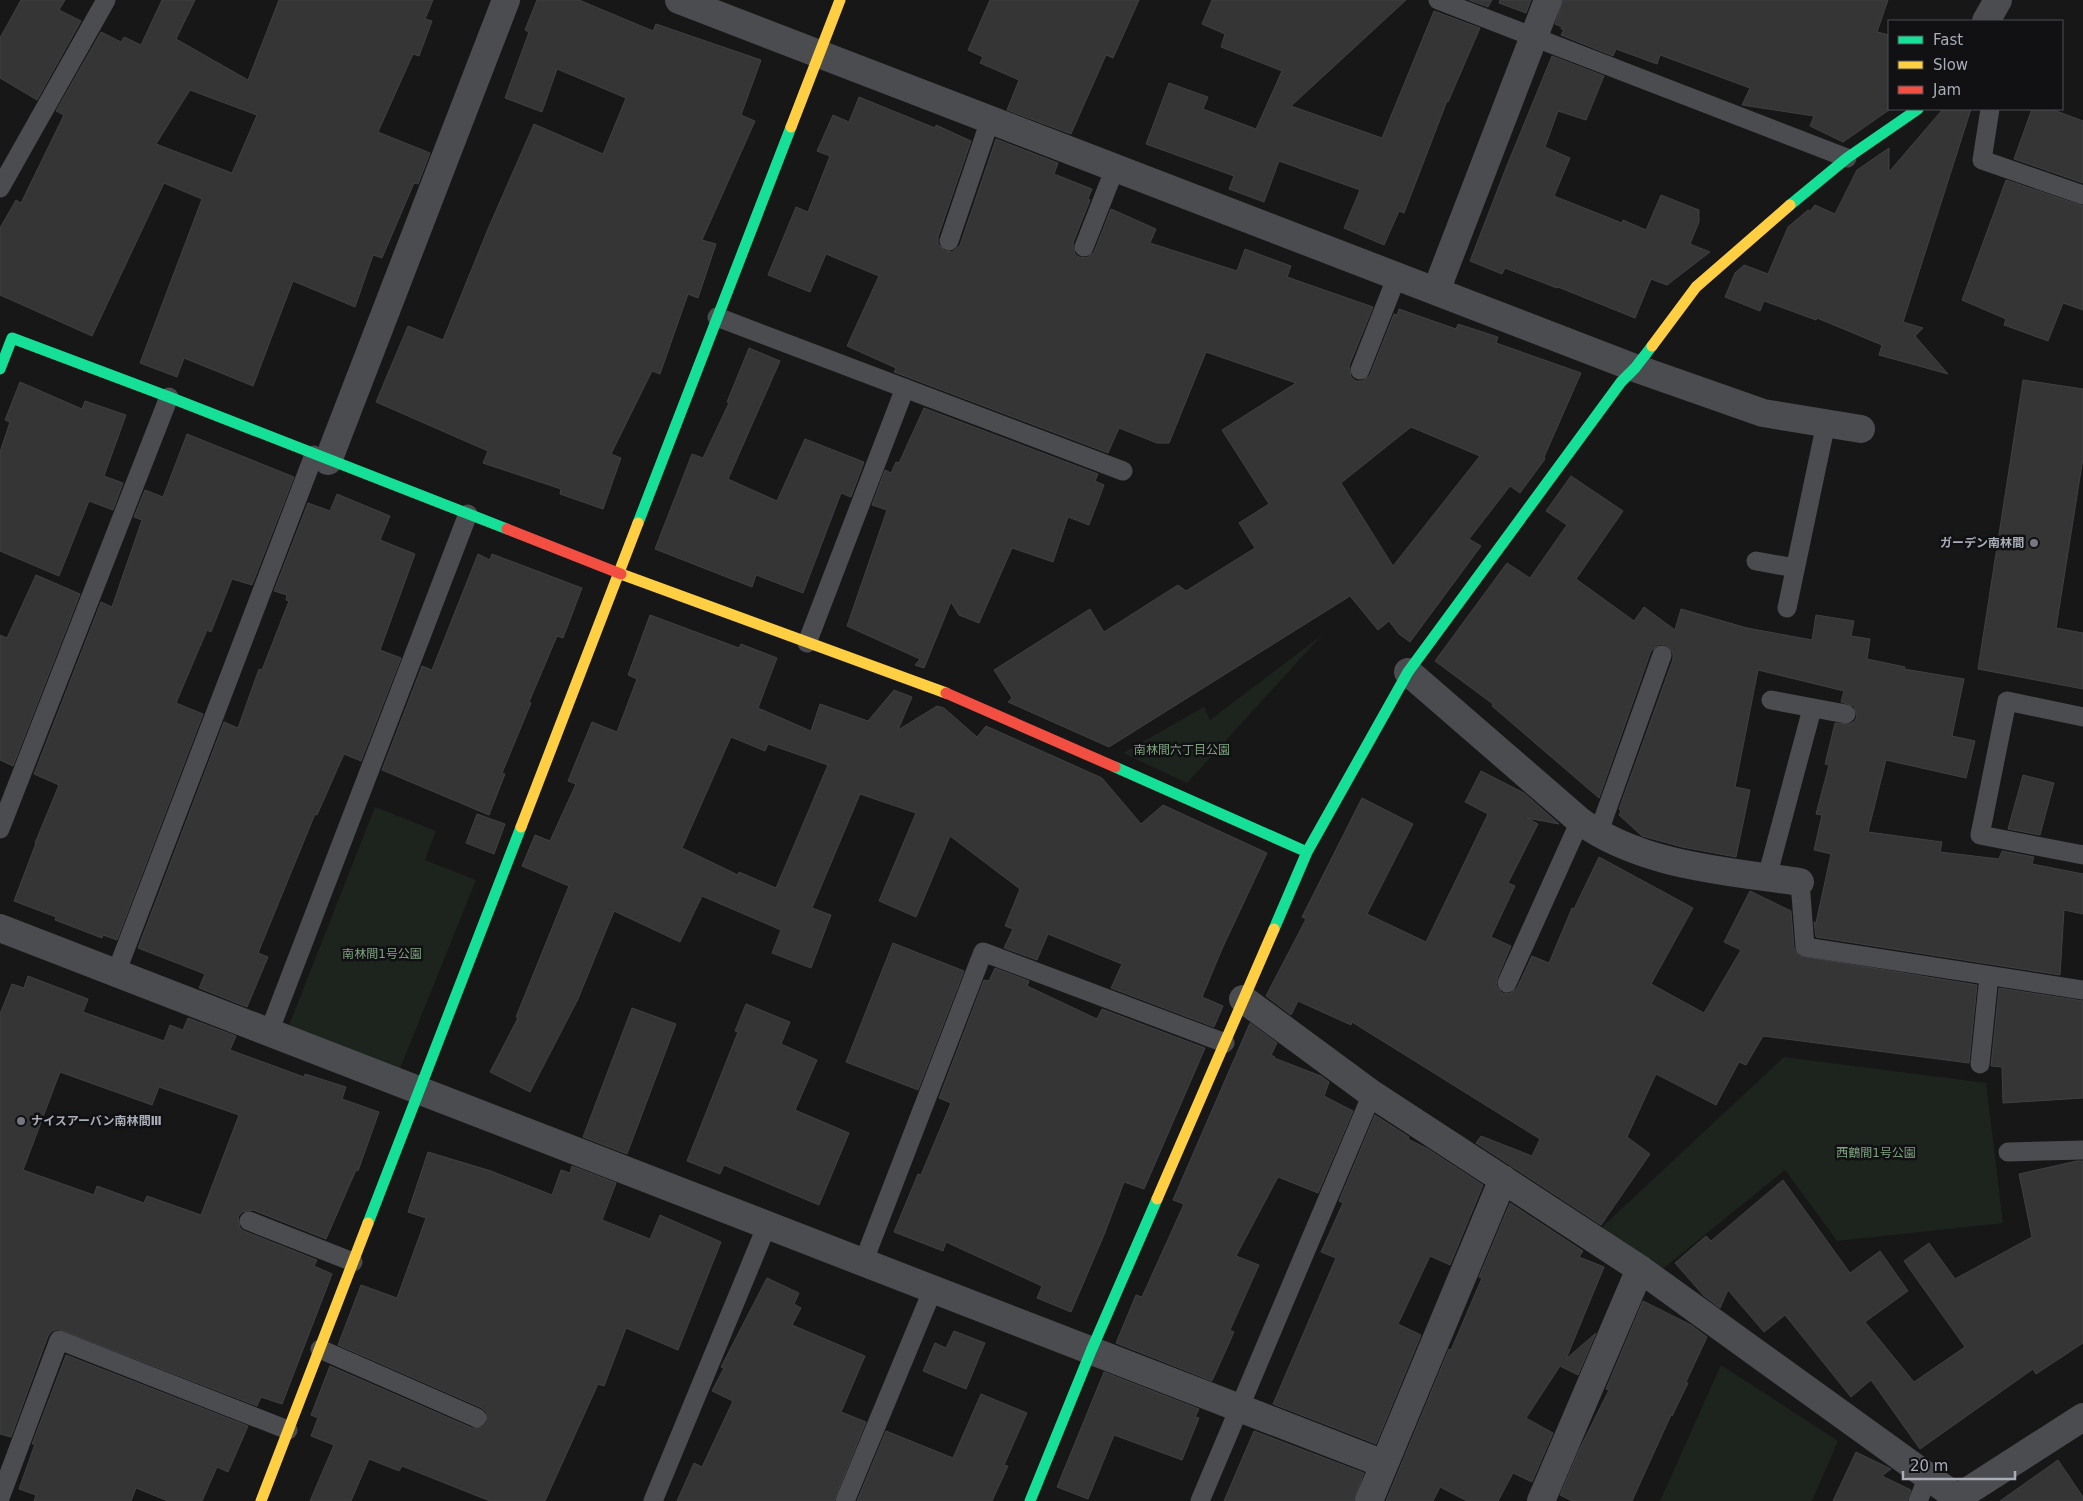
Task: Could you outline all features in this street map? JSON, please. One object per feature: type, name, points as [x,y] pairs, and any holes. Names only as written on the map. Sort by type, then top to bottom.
[{"type":"street","points":[[321,458],[506,0]]},
{"type":"street","points":[[679,0],[1635,368],[1763,413],[1862,429]]},
{"type":"street","points":[[261,1501],[840,0]]},
{"type":"street","points":[[1436,291],[1548,0]]},
{"type":"street","points":[[1987,20],[1998,0]]},
{"type":"street","points":[[1030,1501],[1091,1351],[1307,852],[1408,672],[1621,382],[1635,368],[1696,287],[1747,241],[1847,158],[1917,110]]},
{"type":"street","points":[[0,369],[6,336],[169,397],[619,573],[961,698],[1307,852]]},
{"type":"street","points":[[1408,672],[1589,828],[1664,860],[1800,882]]},
{"type":"street","points":[[0,928],[1384,1464]]},
{"type":"street","points":[[1244,999],[1372,1094],[1640,1269],[1923,1489],[1958,1499],[2083,1417]]},
{"type":"street","points":[[1369,1501],[1503,1179]]},
{"type":"street","points":[[1541,1501],[1640,1269]]},
{"type":"lane","points":[[0,188],[106,0]]},
{"type":"lane","points":[[1438,0],[1847,158]]},
{"type":"lane","points":[[1990,110],[1982,160],[2083,195]]},
{"type":"lane","points":[[949,241],[990,120]]},
{"type":"lane","points":[[1084,247],[1115,168]]},
{"type":"lane","points":[[1360,370],[1397,276]]},
{"type":"lane","points":[[717,317],[1123,471]]},
{"type":"lane","points":[[807,643],[905,388]]},
{"type":"lane","points":[[0,829],[169,397]]},
{"type":"lane","points":[[1787,608],[1826,423]]},
{"type":"lane","points":[[116,973],[321,458]]},
{"type":"lane","points":[[269,1032],[468,514]]},
{"type":"lane","points":[[1756,561],[1795,568]]},
{"type":"lane","points":[[1507,983],[1589,828],[1662,655]]},
{"type":"lane","points":[[1771,700],[1846,714]]},
{"type":"lane","points":[[2083,717],[2007,701],[1980,835],[2083,855]]},
{"type":"lane","points":[[1767,877],[1812,709]]},
{"type":"lane","points":[[1800,882],[1805,947],[2083,990]]},
{"type":"lane","points":[[863,1263],[984,952],[1225,1043]]},
{"type":"lane","points":[[1980,1064],[1989,976]]},
{"type":"lane","points":[[1200,1501],[1372,1094]]},
{"type":"lane","points":[[2008,1152],[2083,1150]]},
{"type":"lane","points":[[248,1221],[353,1262]]},
{"type":"lane","points":[[653,1501],[767,1225]]},
{"type":"lane","points":[[845,1501],[933,1290]]},
{"type":"lane","points":[[0,1498],[59,1340],[288,1430]]},
{"type":"lane","points":[[320,1349],[478,1418]]},
{"type":"green space","name":"南林間六丁目公園","points":[[1322,635],[1187,783],[1123,753],[1204,707],[1210,720]]},
{"type":"green space","name":"南林間1号公園","points":[[375,807],[436,831],[425,860],[476,880],[399,1071],[288,1028]]},
{"type":"green space","name":"西鶴間1号公園","points":[[1784,1057],[1986,1083],[2003,1223],[1837,1241],[1785,1170],[1660,1271],[1600,1229]]},
{"type":"green space","points":[[1721,1365],[1838,1441],[1812,1501],[1660,1501]]},
{"type":"building","points":[[21,0],[65,0],[59,10],[81,21],[37,100],[0,78],[0,38]]},
{"type":"building","points":[[162,0],[195,0],[176,39],[248,80],[279,0],[433,0],[425,19],[432,21],[419,56],[413,54],[378,132],[430,153],[418,184],[414,183],[382,258],[373,255],[355,307],[293,281],[253,386],[184,358],[177,377],[140,363],[202,199],[164,183],[92,336],[0,295],[0,228],[16,200],[21,203],[64,115],[56,111],[101,32],[121,42],[124,37],[141,45]],"holes":[[[190,90],[257,115],[232,173],[156,144]]]},
{"type":"building","points":[[537,0],[579,0],[653,31],[656,24],[761,60],[741,115],[755,121],[702,240],[716,244],[698,298],[688,294],[660,374],[652,371],[611,454],[621,458],[603,509],[560,494],[561,489],[483,463],[488,451],[376,402],[408,326],[443,340],[488,229],[534,124],[603,154],[626,98],[557,69],[542,112],[505,98],[529,32],[525,30]]},
{"type":"building","points":[[990,0],[1139,0],[1113,58],[1106,55],[1071,134],[1007,110],[1019,80],[980,63],[983,57],[968,50]]},
{"type":"building","points":[[1212,0],[1406,0],[1291,106],[1382,138],[1434,11],[1480,28],[1447,101],[1404,213],[1399,211],[1384,245],[1344,228],[1360,190],[1279,161],[1264,202],[1229,189],[1234,176],[1146,144],[1169,83],[1208,97],[1203,109],[1256,129],[1282,71],[1221,47],[1225,34],[1202,24]]},
{"type":"building","points":[[1469,0],[1492,0],[1488,7]]},
{"type":"building","points":[[1500,0],[1531,0],[1526,13],[1499,3]]},
{"type":"building","points":[[1563,0],[1888,0],[1877,32],[1888,35],[1889,110],[1843,142],[1810,126],[1814,116],[1742,105],[1750,88],[1660,55],[1657,64],[1616,49],[1613,56],[1561,35],[1564,29],[1555,24]]},
{"type":"building","points":[[1552,56],[1604,76],[1586,120],[1558,111],[1545,147],[1570,158],[1554,196],[1622,223],[1623,220],[1646,230],[1661,195],[1699,210],[1699,222],[1690,244],[1710,252],[1667,285],[1651,279],[1635,318],[1505,268],[1502,274],[1470,261]]},
{"type":"building","points":[[859,97],[935,128],[936,125],[971,141],[938,237],[938,244],[945,251],[952,252],[960,245],[996,139],[1058,163],[1054,174],[1092,189],[1088,199],[1090,200],[1073,243],[1075,254],[1079,257],[1086,258],[1094,252],[1111,209],[1156,229],[1150,243],[1237,271],[1245,249],[1291,266],[1287,277],[1373,307],[1349,366],[1351,377],[1356,381],[1362,381],[1370,375],[1394,314],[1397,315],[1399,309],[1456,329],[1458,324],[1498,337],[1496,343],[1581,373],[1544,457],[1545,459],[1520,493],[1510,486],[1469,539],[1481,546],[1410,642],[1399,634],[1389,621],[1378,630],[1350,596],[1109,747],[1008,702],[1012,698],[994,670],[1090,609],[1104,632],[1178,585],[1186,591],[1255,548],[1239,523],[1269,504],[1222,430],[1296,383],[1206,352],[1169,443],[1157,443],[1119,428],[1108,453],[894,372],[896,368],[847,346],[879,276],[826,254],[810,292],[768,275],[796,207],[808,212],[830,156],[817,151],[833,115],[849,122]],"holes":[[[1411,427],[1480,456],[1393,566],[1341,483]]]},
{"type":"building","points":[[1942,110],[1971,110],[1903,322],[1923,328],[1915,336],[1948,374],[1879,355],[1882,345],[1817,318],[1816,320],[1764,301],[1760,311],[1725,297],[1735,273],[1744,265],[1768,274],[1788,227],[1808,210],[1810,211],[1815,205],[1835,214],[1857,170],[1889,148],[1889,172]]},
{"type":"building","points":[[2032,110],[2054,110],[2083,121],[2083,183],[2014,159]]},
{"type":"building","points":[[2006,180],[2083,206],[2083,310],[2063,303],[2048,341],[2004,325],[2006,319],[1962,300]]},
{"type":"building","points":[[749,348],[780,361],[728,479],[777,501],[805,439],[864,462],[851,497],[841,493],[803,593],[756,575],[752,587],[655,549],[692,454],[703,458],[729,403],[727,402]]},
{"type":"building","name":"ガーデン南林間","points":[[2023,380],[2083,389],[2083,458],[2056,628],[2083,633],[2083,689],[1978,669]]},
{"type":"building","points":[[20,382],[82,409],[85,401],[126,415],[104,476],[123,483],[113,510],[89,501],[59,576],[0,551],[0,452],[10,422],[5,420]]},
{"type":"building","points":[[924,408],[1098,474],[1095,481],[1104,485],[1089,525],[1068,517],[1053,562],[1012,548],[979,623],[959,615],[951,602],[924,668],[915,665],[920,659],[847,626],[887,510],[872,505],[885,470],[891,473],[896,462],[899,463]]},
{"type":"building","points":[[187,434],[294,477],[252,585],[232,579],[211,632],[207,630],[176,703],[203,714],[117,940],[103,935],[102,938],[55,920],[56,917],[14,901],[59,785],[34,774],[101,602],[112,607],[142,520],[134,517],[145,490],[163,497]]},
{"type":"building","points":[[1571,476],[1623,511],[1576,579],[1634,621],[1644,607],[1675,630],[1681,609],[1747,628],[1812,640],[1816,615],[1854,621],[1851,636],[1870,639],[1867,659],[1905,667],[1904,669],[1964,679],[1952,736],[1975,741],[1966,778],[1886,760],[1868,832],[1942,842],[1940,852],[1999,859],[2002,851],[2034,857],[2032,864],[2083,874],[2083,914],[2064,910],[2060,975],[1816,937],[1814,922],[1816,923],[1831,854],[1814,850],[1822,815],[1816,814],[1829,765],[1825,764],[1835,723],[1850,724],[1855,721],[1857,716],[1854,706],[1841,702],[1844,691],[1758,670],[1735,787],[1750,790],[1736,857],[1682,847],[1642,836],[1619,815],[1621,811],[1619,809],[1673,659],[1673,653],[1666,645],[1660,644],[1651,651],[1599,798],[1492,706],[1493,704],[1435,661],[1507,563],[1530,578],[1567,525],[1546,511]]},
{"type":"building","points":[[337,494],[390,516],[380,540],[415,554],[380,650],[401,658],[361,761],[344,754],[317,815],[315,814],[258,953],[268,957],[247,1007],[199,988],[205,974],[138,948],[224,722],[238,728],[259,669],[262,670],[289,601],[286,600],[287,595],[274,591],[308,503],[330,511]]},
{"type":"building","points":[[478,554],[490,560],[492,554],[582,588],[563,638],[557,636],[529,702],[531,703],[502,773],[505,774],[489,815],[382,770],[422,666],[432,670]]},
{"type":"building","points":[[36,575],[80,594],[13,766],[0,760],[0,635],[7,638]]},
{"type":"building","points":[[650,615],[739,648],[741,644],[777,658],[758,708],[811,731],[820,704],[868,721],[894,690],[912,697],[898,730],[937,706],[944,708],[977,737],[986,726],[1102,778],[1141,824],[1163,805],[1267,853],[1222,949],[1202,997],[1223,1006],[1214,1027],[1111,988],[1122,964],[1048,934],[1037,960],[1004,948],[1013,929],[1005,926],[1020,889],[950,836],[916,917],[879,901],[916,813],[860,794],[812,908],[831,915],[811,968],[772,953],[781,930],[702,896],[680,942],[614,911],[578,999],[530,1092],[490,1072],[518,1018],[516,1017],[569,886],[522,866],[535,835],[550,841],[576,784],[568,781],[592,722],[617,732],[637,679],[628,675]],"holes":[[[731,737],[765,751],[768,744],[828,765],[776,888],[739,872],[738,875],[682,848]]]},
{"type":"building","points":[[1481,771],[1524,793],[1559,824],[1527,818],[1538,824],[1508,883],[1515,886],[1491,937],[1511,946],[1497,979],[1496,985],[1502,993],[1509,994],[1517,988],[1532,956],[1549,963],[1572,908],[1574,909],[1599,857],[1693,908],[1651,984],[1704,1013],[1741,950],[1724,942],[1750,891],[1791,911],[1794,948],[1799,956],[1977,985],[1969,1063],[1763,1036],[1746,1065],[1739,1062],[1716,1105],[1656,1074],[1627,1137],[1650,1154],[1601,1225],[1476,1143],[1481,1136],[1532,1156],[1540,1139],[1352,1022],[1351,1025],[1298,1001],[1291,1015],[1266,996],[1306,919],[1302,917],[1362,798],[1413,824],[1367,914],[1426,942],[1488,814],[1465,802]]},
{"type":"building","points":[[2023,775],[2054,783],[2040,835],[2008,829]]},
{"type":"building","points":[[477,814],[505,824],[494,854],[466,843]]},
{"type":"building","points":[[893,943],[964,971],[918,1090],[846,1062]]},
{"type":"building","points":[[995,968],[1029,981],[1027,986],[1097,1019],[1102,1009],[1205,1048],[1144,1189],[1124,1182],[1071,1312],[1037,1298],[1042,1286],[946,1242],[943,1251],[894,1232],[918,1174],[921,1175],[951,1103],[939,1098],[984,980],[989,981]]},
{"type":"building","points":[[28,976],[88,999],[83,1012],[164,1041],[170,1025],[183,1030],[188,1018],[236,1036],[230,1050],[304,1077],[305,1074],[346,1087],[342,1099],[379,1112],[358,1171],[356,1170],[326,1239],[253,1210],[242,1212],[238,1217],[240,1228],[244,1231],[317,1260],[314,1266],[332,1274],[282,1404],[261,1397],[257,1406],[58,1329],[52,1331],[48,1336],[11,1437],[0,1434],[0,1014],[12,984],[24,988]],"holes":[[[60,1072],[152,1105],[159,1087],[239,1115],[201,1215],[147,1196],[144,1203],[97,1186],[94,1195],[23,1170]]]},
{"type":"building","points":[[1999,988],[2083,1001],[2083,1098],[2003,1103],[2002,1067],[1991,1066]]},
{"type":"building","points":[[746,1004],[790,1022],[781,1044],[817,1060],[795,1110],[849,1133],[819,1205],[724,1165],[720,1174],[687,1161],[738,1032],[735,1031]]},
{"type":"building","points":[[632,1008],[676,1024],[627,1154],[583,1137]]},
{"type":"building","points":[[1250,1023],[1277,1043],[1271,1055],[1274,1058],[1321,1076],[1329,1082],[1324,1096],[1353,1111],[1318,1193],[1278,1177],[1236,1256],[1259,1265],[1230,1330],[1234,1332],[1212,1381],[1116,1343],[1136,1295],[1142,1297],[1184,1204],[1173,1200]]},
{"type":"building","points":[[1375,1115],[1409,1137],[1408,1139],[1428,1149],[1483,1185],[1450,1265],[1430,1256],[1398,1324],[1421,1335],[1376,1444],[1273,1404],[1336,1258],[1321,1252],[1343,1203],[1339,1201]]},
{"type":"building","points":[[428,1152],[491,1171],[552,1195],[561,1170],[570,1173],[572,1166],[616,1183],[602,1220],[650,1239],[660,1215],[721,1242],[678,1350],[626,1328],[604,1386],[598,1384],[545,1501],[490,1501],[402,1466],[399,1471],[369,1459],[351,1501],[310,1501],[334,1445],[311,1436],[318,1418],[311,1415],[330,1366],[472,1428],[483,1427],[487,1422],[486,1412],[482,1408],[338,1345],[361,1285],[397,1298],[426,1218],[408,1212]]},
{"type":"building","points":[[2083,1161],[2083,1343],[2036,1374],[2033,1369],[1920,1449],[1871,1380],[1851,1397],[1785,1315],[1764,1332],[1728,1290],[1720,1308],[1704,1296],[1675,1263],[1706,1236],[1711,1241],[1783,1180],[1850,1273],[1880,1251],[1908,1291],[1865,1322],[1914,1382],[1965,1347],[1904,1261],[1929,1243],[1955,1279],[2032,1237],[2019,1174]]},
{"type":"building","points":[[1510,1203],[1583,1251],[1579,1257],[1604,1267],[1566,1359],[1596,1333],[1578,1375],[1560,1366],[1526,1418],[1553,1433],[1532,1482],[1513,1473],[1498,1501],[1467,1501],[1440,1487],[1433,1501],[1386,1501],[1449,1349],[1451,1350],[1482,1278],[1479,1277]]},
{"type":"building","points":[[767,1278],[799,1293],[794,1304],[801,1308],[792,1325],[865,1356],[841,1412],[866,1422],[834,1501],[677,1501],[694,1463],[702,1467],[733,1401],[712,1391],[724,1368],[721,1367]]},
{"type":"building","points":[[1643,1301],[1691,1325],[1707,1337],[1686,1382],[1688,1383],[1671,1415],[1632,1501],[1572,1501],[1560,1495],[1580,1448],[1609,1390],[1606,1389]]},
{"type":"building","points":[[954,1331],[985,1343],[966,1389],[923,1371],[935,1343],[946,1348]]},
{"type":"building","points":[[66,1355],[248,1426],[228,1472],[217,1467],[202,1501],[168,1501],[136,1488],[131,1501],[34,1501],[36,1495],[19,1489],[35,1444],[32,1444]]},
{"type":"building","points":[[1104,1372],[1199,1409],[1195,1417],[1199,1418],[1182,1460],[1114,1435],[1088,1499],[1057,1487]]},
{"type":"building","points":[[981,1394],[1027,1413],[1004,1465],[1008,1466],[992,1501],[857,1501],[886,1431],[953,1458]]},
{"type":"building","points":[[1254,1431],[1364,1473],[1354,1501],[1224,1501]]},
{"type":"building","points":[[1856,1452],[1891,1469],[1882,1476],[1911,1490],[1907,1501],[1833,1501]]},
{"type":"building","points":[[2058,1460],[2083,1497],[2083,1501],[2000,1501]]},
{"type":"traffic: fast","points":[[1790,205],[1847,158],[1917,110]]},
{"type":"traffic: fast","points":[[638,523],[791,127]]},
{"type":"traffic: fast","points":[[0,369],[12,338],[507,529]]},
{"type":"traffic: fast","points":[[1274,929],[1307,852],[1408,672],[1621,382],[1652,346]]},
{"type":"traffic: fast","points":[[1115,767],[1307,852]]},
{"type":"traffic: fast","points":[[368,1223],[521,827]]},
{"type":"traffic: fast","points":[[1030,1501],[1091,1351],[1157,1199]]},
{"type":"traffic: slow","points":[[791,127],[840,0]]},
{"type":"traffic: slow","points":[[1652,346],[1696,287],[1790,205]]},
{"type":"traffic: slow","points":[[521,827],[638,523]]},
{"type":"traffic: slow","points":[[621,574],[946,693]]},
{"type":"traffic: slow","points":[[1157,1199],[1274,929]]},
{"type":"traffic: slow","points":[[261,1501],[368,1223]]},
{"type":"traffic: jam","points":[[507,529],[621,574]]},
{"type":"traffic: jam","points":[[946,693],[1115,767]]},
{"type":"place","name":"ガーデン南林間","points":[[2034,543]]},
{"type":"place","name":"ナイスアーバン南林間Ⅲ","points":[[21,1121]]}]
